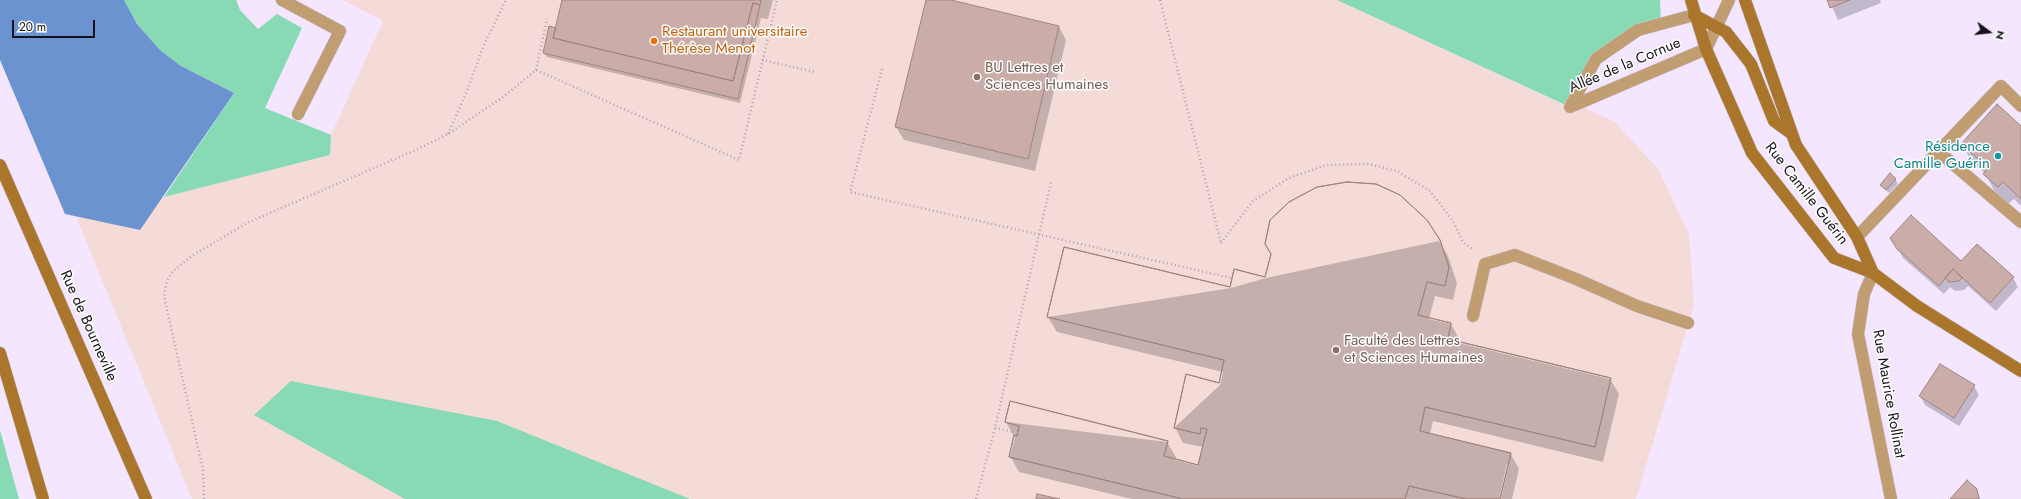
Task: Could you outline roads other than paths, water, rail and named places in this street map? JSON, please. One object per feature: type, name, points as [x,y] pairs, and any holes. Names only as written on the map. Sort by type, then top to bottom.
[{"type":"main road","name":"Rue Camille Guérin","points":[[1691,0],[1694,15],[1706,49],[1752,152],[1834,258],[1873,273],[1917,306],[2021,371]]},
{"type":"main road","name":"Rue Camille Guérin","points":[[1745,0],[1796,145],[1857,236],[1873,273]]},
{"type":"main road","points":[[1694,15],[1726,32],[1751,64],[1774,121],[1792,134]]},
{"type":"main road","name":"Rue de Bourneville","points":[[0,165],[146,499]]},
{"type":"main road","points":[[0,353],[43,499]]},
{"type":"street","points":[[282,0],[340,31],[298,114]]},
{"type":"street","points":[[1706,49],[1729,0]]},
{"type":"street","name":"Allée de la Cornue","points":[[1694,15],[1638,30],[1596,59],[1570,107],[1706,49]]},
{"type":"street","points":[[1857,236],[2002,86],[2021,106]]},
{"type":"street","points":[[1939,152],[2021,222]]},
{"type":"street","points":[[1473,316],[1485,264],[1515,255],[1576,279],[1637,306],[1688,324]]},
{"type":"street","name":"Rue Maurice Rollinat","points":[[1873,273],[1864,294],[1858,334],[1891,499]]},
{"type":"water","points":[[0,0],[124,0],[137,24],[160,50],[181,66],[234,93],[140,230],[65,214],[0,60]]},
{"type":"place","name":"Restaurant universitaire Thérèse Menot","points":[[654,41]]},
{"type":"place","name":"BU Lettres et Sciences Humaines","points":[[977,77]]},
{"type":"place","name":"Résidence Camille Guérin","points":[[1998,156]]},
{"type":"place","name":"Faculté des Lettres et Sciences Humaines","points":[[1336,350]]}]
